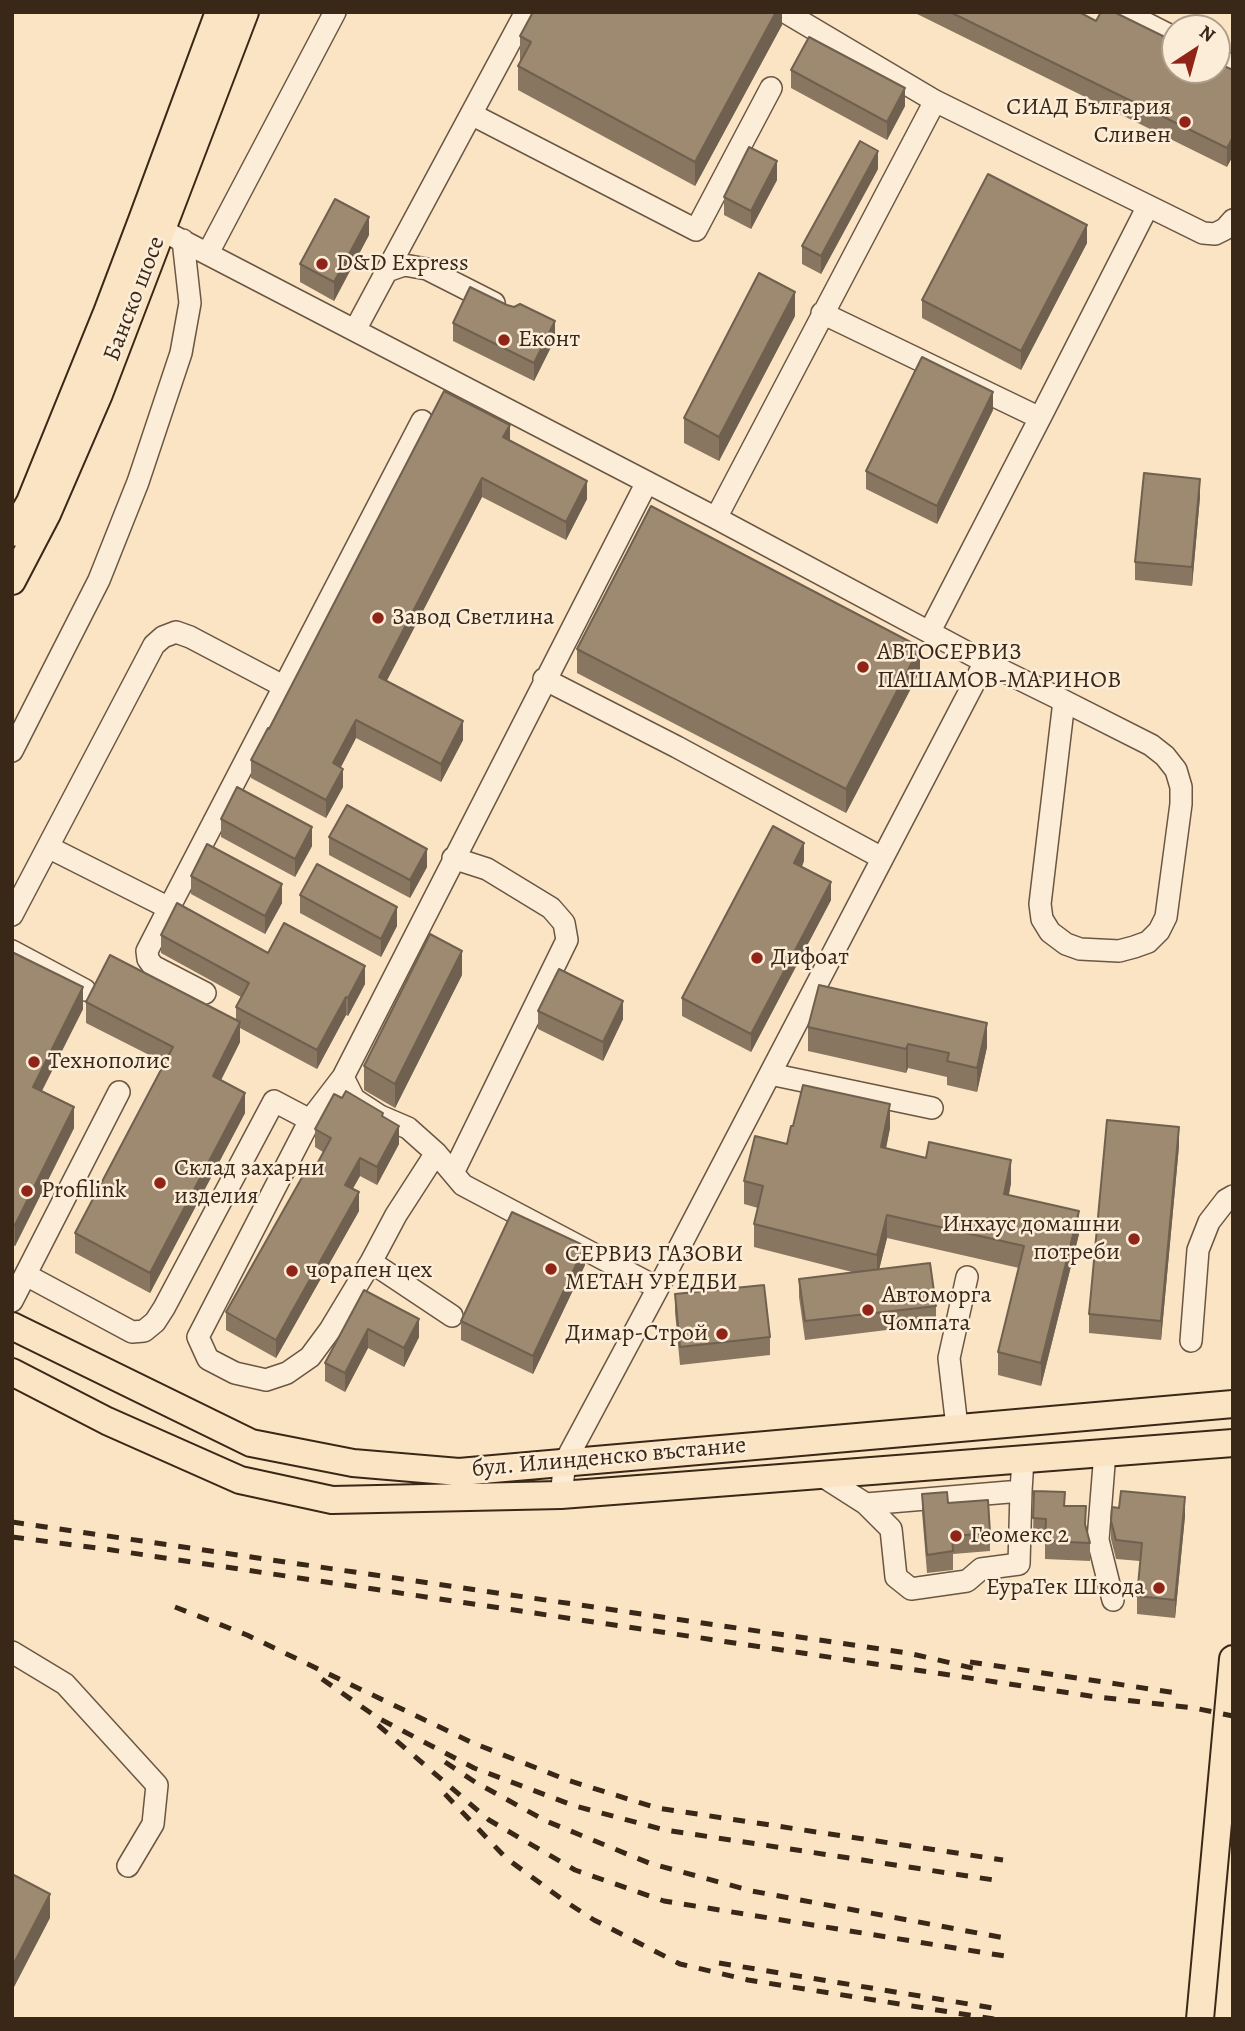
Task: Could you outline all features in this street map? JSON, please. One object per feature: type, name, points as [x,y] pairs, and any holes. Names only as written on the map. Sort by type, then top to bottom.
[{"type":"main road","name":"Банско шосе","points":[[12,533],[30,502],[162,230],[219,12]]},
{"type":"main road","name":"Банско шосе","points":[[12,581],[47,514],[99,394],[245,12]]},
{"type":"main road","name":"бул. Илинденско въстание","points":[[12,1326],[251,1443],[353,1463],[459,1472],[1233,1404]]},
{"type":"main road","name":"бул. Илинденско въстание","points":[[12,1373],[107,1421],[240,1480],[332,1500],[561,1495],[1233,1443]]},
{"type":"main road","points":[[1200,2019],[1233,1659]]},
{"type":"street","points":[[208,253],[335,12]]},
{"type":"street","points":[[355,330],[526,12]]},
{"type":"street","points":[[785,12],[935,101],[1203,233],[1215,234],[1225,229],[1233,220]]},
{"type":"street","points":[[1124,12],[1161,31]]},
{"type":"street","points":[[471,114],[696,230],[771,88]]},
{"type":"street","points":[[716,518],[935,101]]},
{"type":"street","points":[[930,631],[1148,206]]},
{"type":"street","points":[[162,230],[716,518],[985,662],[1063,701],[1151,745],[1165,756],[1181,787],[1166,918],[1159,931],[1148,942],[1119,951],[1080,949],[1066,944],[1050,932],[1042,919],[1040,904],[1063,701]]},
{"type":"street","points":[[12,751],[99,580],[181,353],[190,303],[162,230]]},
{"type":"street","points":[[387,271],[404,265],[426,269],[513,312]]},
{"type":"street","points":[[822,313],[1040,418]]},
{"type":"street","points":[[205,993],[153,966],[147,951],[422,421]]},
{"type":"street","points":[[436,1153],[396,1215],[330,1330],[310,1357],[287,1373],[266,1380],[235,1373],[208,1359],[198,1337],[310,1120],[343,1077],[647,482]]},
{"type":"street","points":[[12,915],[155,645],[163,637],[176,632],[190,637],[285,687]]},
{"type":"street","points":[[561,1495],[565,1462],[985,662]]},
{"type":"street","points":[[544,679],[677,747],[881,858]]},
{"type":"street","points":[[48,847],[169,908]]},
{"type":"street","points":[[453,858],[487,869],[551,908],[564,923],[567,940],[453,1173]]},
{"type":"street","points":[[12,951],[85,990]]},
{"type":"street","points":[[770,1074],[932,1108]]},
{"type":"street","points":[[343,1077],[354,1099],[380,1116],[408,1128],[436,1153],[463,1185],[658,1288]]},
{"type":"street","points":[[12,1301],[119,1092]]},
{"type":"street","points":[[26,1275],[132,1332],[144,1331],[155,1322],[164,1308],[274,1101],[310,1120]]},
{"type":"street","points":[[1191,1341],[1198,1250],[1209,1222],[1226,1200],[1233,1196]]},
{"type":"street","points":[[371,1262],[452,1316]]},
{"type":"street","points":[[957,1427],[949,1358],[967,1277]]},
{"type":"street","points":[[1105,1452],[1098,1541],[1113,1600]]},
{"type":"street","points":[[819,1474],[866,1504],[891,1529],[896,1577],[911,1589],[967,1581],[981,1569],[1019,1564],[1023,1459]]},
{"type":"street","points":[[866,1504],[1021,1491]]},
{"type":"street","points":[[12,1651],[65,1684],[157,1785],[153,1824],[128,1866]]},
{"type":"building","points":[[533,12],[776,12],[695,162],[518,66],[531,42],[520,36]]},
{"type":"building","name":"СИАД България Сливен","points":[[950,12],[1079,12],[1096,21],[1101,12],[1114,12],[1161,35],[1161,84],[1231,84],[1231,69],[1233,70],[1233,137],[1227,148]]},
{"type":"building","points":[[809,37],[905,88],[887,122],[791,70]]},
{"type":"building","points":[[860,141],[878,151],[821,256],[802,246]]},
{"type":"building","points":[[749,147],[777,161],[751,211],[724,197]]},
{"type":"building","points":[[988,174],[1087,225],[1021,351],[922,300]]},
{"type":"building","points":[[335,199],[369,217],[334,282],[300,264]]},
{"type":"building","points":[[759,273],[795,292],[719,437],[684,418]]},
{"type":"building","points":[[470,287],[507,305],[514,307],[520,304],[555,321],[534,363],[453,323]]},
{"type":"building","points":[[922,357],[993,392],[937,506],[866,471]]},
{"type":"building","name":"Завод Светлина","points":[[444,391],[510,425],[503,437],[587,481],[566,522],[482,478],[379,677],[463,721],[441,764],[356,720],[333,763],[343,769],[326,800],[251,760]]},
{"type":"building","points":[[1144,473],[1200,479],[1192,567],[1135,562]]},
{"type":"building","points":[[651,506],[920,647],[846,789],[577,649]]},
{"type":"building","points":[[237,787],[312,827],[295,859],[221,819]]},
{"type":"building","points":[[347,805],[427,849],[410,880],[329,837]]},
{"type":"building","name":"Дифоат","points":[[773,826],[804,843],[794,863],[831,882],[751,1034],[682,998]]},
{"type":"building","points":[[207,844],[282,884],[265,916],[191,876]]},
{"type":"building","points":[[317,864],[397,907],[381,939],[300,895]]},
{"type":"building","points":[[177,903],[268,953],[284,923],[365,966],[317,1050],[236,1007],[249,983],[161,935]]},
{"type":"building","points":[[430,934],[462,951],[395,1084],[364,1066]]},
{"type":"building","points":[[12,952],[83,987],[33,1087],[74,1107],[15,1225],[12,1224]]},
{"type":"building","points":[[110,955],[240,1022],[213,1076],[245,1093],[150,1273],[75,1233],[173,1047],[86,1002]]},
{"type":"building","points":[[559,969],[623,1001],[603,1042],[538,1011]]},
{"type":"building","points":[[819,985],[987,1023],[977,1068],[947,1061],[949,1053],[908,1044],[906,1049],[808,1027]]},
{"type":"building","points":[[803,1085],[890,1104],[881,1147],[926,1158],[929,1142],[1011,1160],[1004,1194],[1079,1211],[1041,1363],[998,1352],[1024,1246],[887,1215],[877,1255],[754,1224],[763,1186],[744,1181],[755,1136],[787,1144]]},
{"type":"building","points":[[346,1091],[399,1126],[377,1167],[360,1158],[345,1185],[359,1192],[276,1340],[226,1312],[309,1165],[315,1168],[331,1138],[315,1129],[334,1094],[342,1098]]},
{"type":"building","name":"Инхаус домашни потреби","points":[[1107,1120],[1179,1127],[1161,1321],[1089,1314]]},
{"type":"building","points":[[512,1212],[585,1246],[533,1356],[461,1321]]},
{"type":"building","points":[[930,1263],[936,1306],[805,1321],[799,1279]]},
{"type":"building","name":"Димар-Строй","points":[[764,1285],[770,1337],[680,1347],[675,1294]]},
{"type":"building","points":[[364,1290],[419,1319],[404,1348],[368,1329],[345,1373],[325,1363]]},
{"type":"building","points":[[1034,1491],[1065,1492],[1064,1506],[1086,1506],[1085,1524],[1090,1543],[1045,1541],[1046,1519],[1033,1518]]},
{"type":"building","name":"ЕураТек Шкода","points":[[1121,1491],[1185,1497],[1175,1600],[1137,1596],[1142,1543],[1116,1540],[1111,1521],[1112,1507],[1119,1508]]},
{"type":"building","points":[[947,1492],[948,1503],[988,1500],[990,1533],[952,1536],[953,1551],[927,1555],[922,1494]]},
{"type":"building","points":[[12,1874],[50,1894],[12,1967]]},
{"type":"railway","points":[[12,1522],[908,1653],[981,1670]]},
{"type":"railway","points":[[12,1537],[1090,1696],[1194,1708],[1233,1716]]},
{"type":"railway","points":[[175,1607],[247,1635],[473,1743],[567,1780],[657,1808],[1003,1860]]},
{"type":"railway","points":[[970,1662],[1177,1693]]},
{"type":"railway","points":[[322,1679],[378,1718],[474,1768],[575,1806],[665,1830],[994,1880]]},
{"type":"railway","points":[[378,1725],[489,1820],[575,1870],[664,1901],[1011,1957]]},
{"type":"railway","points":[[445,1762],[475,1782],[546,1821],[649,1863],[752,1891],[1010,1939]]},
{"type":"railway","points":[[445,1794],[506,1858],[563,1900],[594,1920],[680,1964],[748,1980],[994,2019]]},
{"type":"railway","points":[[719,1963],[999,2009]]},
{"type":"place","name":"СИАД България Сливен","points":[[1185,122]]},
{"type":"place","name":"D&D Express","points":[[322,264]]},
{"type":"place","name":"Еконт","points":[[504,340]]},
{"type":"place","name":"Завод Светлина","points":[[378,618]]},
{"type":"place","name":"АВТОСЕРВИЗ ПАШАМОВ-МАРИНОВ","points":[[863,667]]},
{"type":"place","name":"Дифоат","points":[[757,958]]},
{"type":"place","name":"Технополис","points":[[34,1062]]},
{"type":"place","name":"Склад захарни изделия","points":[[160,1183]]},
{"type":"place","name":"Profilink","points":[[27,1191]]},
{"type":"place","name":"Инхаус домашни потреби","points":[[1134,1239]]},
{"type":"place","name":"СЕРВИЗ ГАЗОВИ МЕТАН УРЕДБИ","points":[[551,1269]]},
{"type":"place","name":"чорапен цех","points":[[292,1271]]},
{"type":"place","name":"Автоморга Чомпата","points":[[868,1310]]},
{"type":"place","name":"Димар-Строй","points":[[722,1334]]},
{"type":"place","name":"Геомекс 2","points":[[956,1536]]},
{"type":"place","name":"ЕураТек Шкода","points":[[1159,1588]]}]
